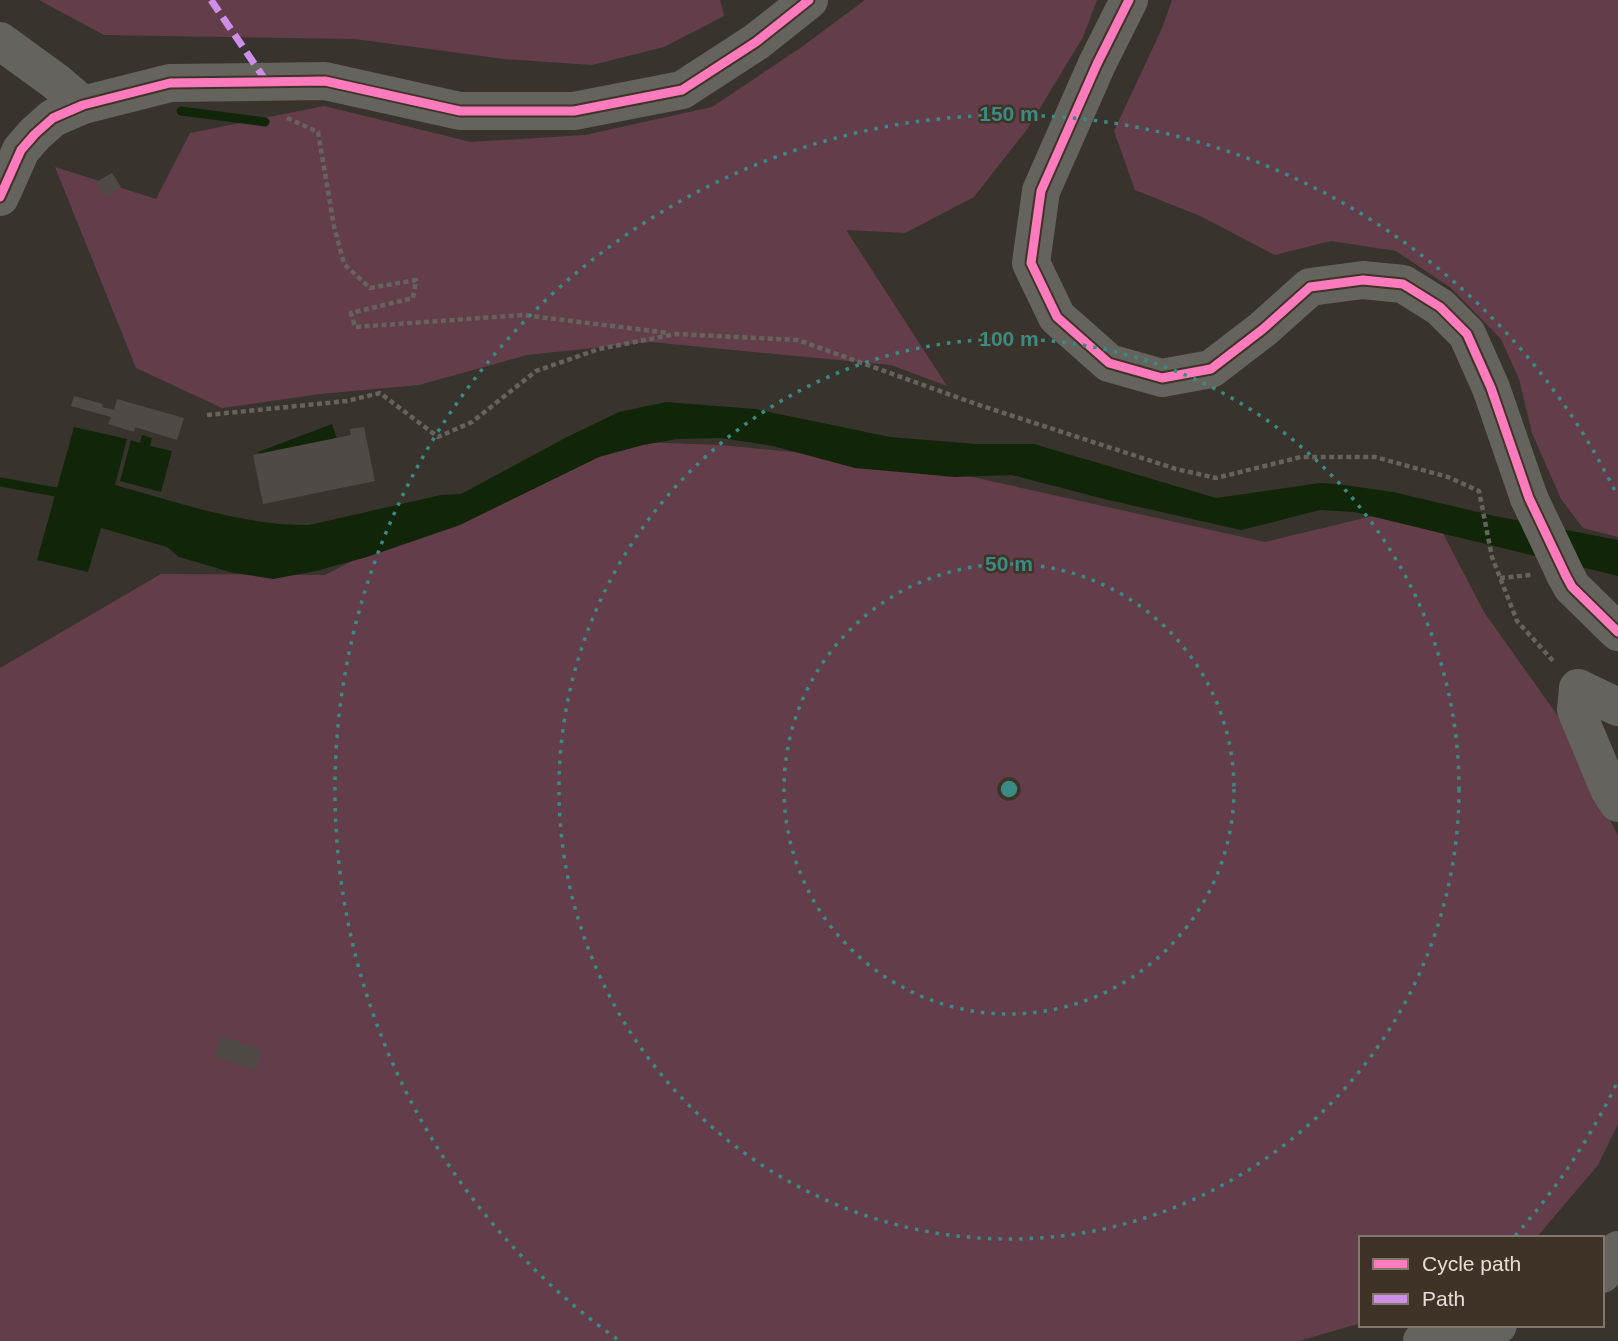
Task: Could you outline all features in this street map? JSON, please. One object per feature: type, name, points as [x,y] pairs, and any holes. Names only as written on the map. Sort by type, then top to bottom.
[{"type":"street","points":[[0,197],[21,150],[53,118],[83,105],[170,83],[325,81],[460,111],[574,111],[682,90],[755,42],[809,0]]},
{"type":"street","points":[[1129,0],[1097,64],[1041,191],[1031,263],[1057,317],[1109,363],[1162,378],[1211,369],[1310,287],[1363,280],[1403,284],[1440,307],[1467,334],[1491,388],[1529,498],[1566,576],[1572,586],[1618,632]]},
{"type":"street","points":[[0,41],[83,105]]},
{"type":"street","points":[[1618,707],[1578,688],[1576,710],[1609,789],[1618,803]]},
{"type":"street","points":[[1604,1272],[1618,1250]]},
{"type":"street","points":[[1423,1341],[1489,1327]]},
{"type":"path","points":[[277,113],[318,132],[334,226],[344,264],[370,288],[416,280],[413,298],[351,313],[355,327],[523,315],[676,334],[798,340],[988,409],[1176,469],[1216,478],[1301,457],[1375,457],[1448,477],[1479,491],[1492,557],[1517,621],[1578,688]]},
{"type":"path","points":[[207,415],[347,401],[380,393],[438,437],[472,422],[536,371],[599,349],[676,334]]},
{"type":"shaded area","points":[[39,0],[720,0],[724,16],[664,47],[592,65],[504,59],[355,39],[104,35]]},
{"type":"shaded area","points":[[865,0],[1097,0],[1083,37],[1028,128],[974,197],[905,233],[846,230],[947,386],[891,365],[650,342],[527,355],[419,385],[320,394],[222,408],[136,368],[55,167],[156,199],[190,133],[324,106],[471,142],[585,135],[712,107],[803,46]]},
{"type":"shaded area","points":[[1172,0],[1618,0],[1618,537],[1583,528],[1561,499],[1532,433],[1519,379],[1501,339],[1451,288],[1396,251],[1331,241],[1275,255],[1200,216],[1135,190],[1114,131],[1163,26]]},
{"type":"shaded area","points":[[666,402],[755,409],[890,437],[976,444],[1034,444],[1216,498],[1320,483],[1393,492],[1495,516],[1618,540],[1618,576],[1354,512],[1320,510],[1241,530],[1012,475],[955,477],[855,468],[773,446],[721,438],[677,439],[599,457],[460,525],[367,557],[273,579],[230,572],[179,557],[167,547],[101,528],[88,572],[37,560],[74,427],[127,439],[115,485],[235,517],[260,522],[309,525],[441,495],[461,494],[619,412]]},
{"type":"shaded area","points":[[332,424],[345,463],[270,489],[258,452]]},
{"type":"shaded area","points":[[142,435],[152,438],[150,446],[172,451],[161,492],[120,481],[131,440],[140,443]]},
{"type":"shaded area","points":[[587,440],[720,445],[914,464],[1265,542],[1427,503],[1484,612],[1560,719],[1618,836],[1618,1124],[1598,1165],[1538,1236],[1359,1236],[1359,1324],[1299,1341],[0,1341],[0,668],[161,574],[325,575]]},
{"type":"building","points":[[112,173],[121,187],[105,197],[96,182]]},
{"type":"building","points":[[74,396],[114,410],[117,399],[184,418],[177,440],[135,427],[134,432],[108,424],[111,417],[71,406]]},
{"type":"building","points":[[364,427],[375,481],[263,504],[253,455],[351,435],[350,429]]},
{"type":"building","points":[[221,1036],[262,1050],[255,1070],[214,1056]]},
{"type":"waterway","points":[[181,111],[265,122]]},
{"type":"waterway","points":[[0,482],[67,494]]},
{"type":"marked path","points":[[211,0],[266,81]]},
{"type":"cycle path","points":[[0,197],[21,150],[53,118],[83,105],[170,83],[325,81],[460,111],[574,111],[682,90],[756,42],[809,0]]},
{"type":"cycle path","points":[[1129,0],[1097,64],[1041,191],[1031,263],[1057,317],[1109,363],[1162,378],[1211,369],[1263,329],[1310,287],[1363,280],[1403,284],[1440,307],[1467,334],[1491,388],[1529,498],[1566,576],[1572,587],[1618,632]]}]
